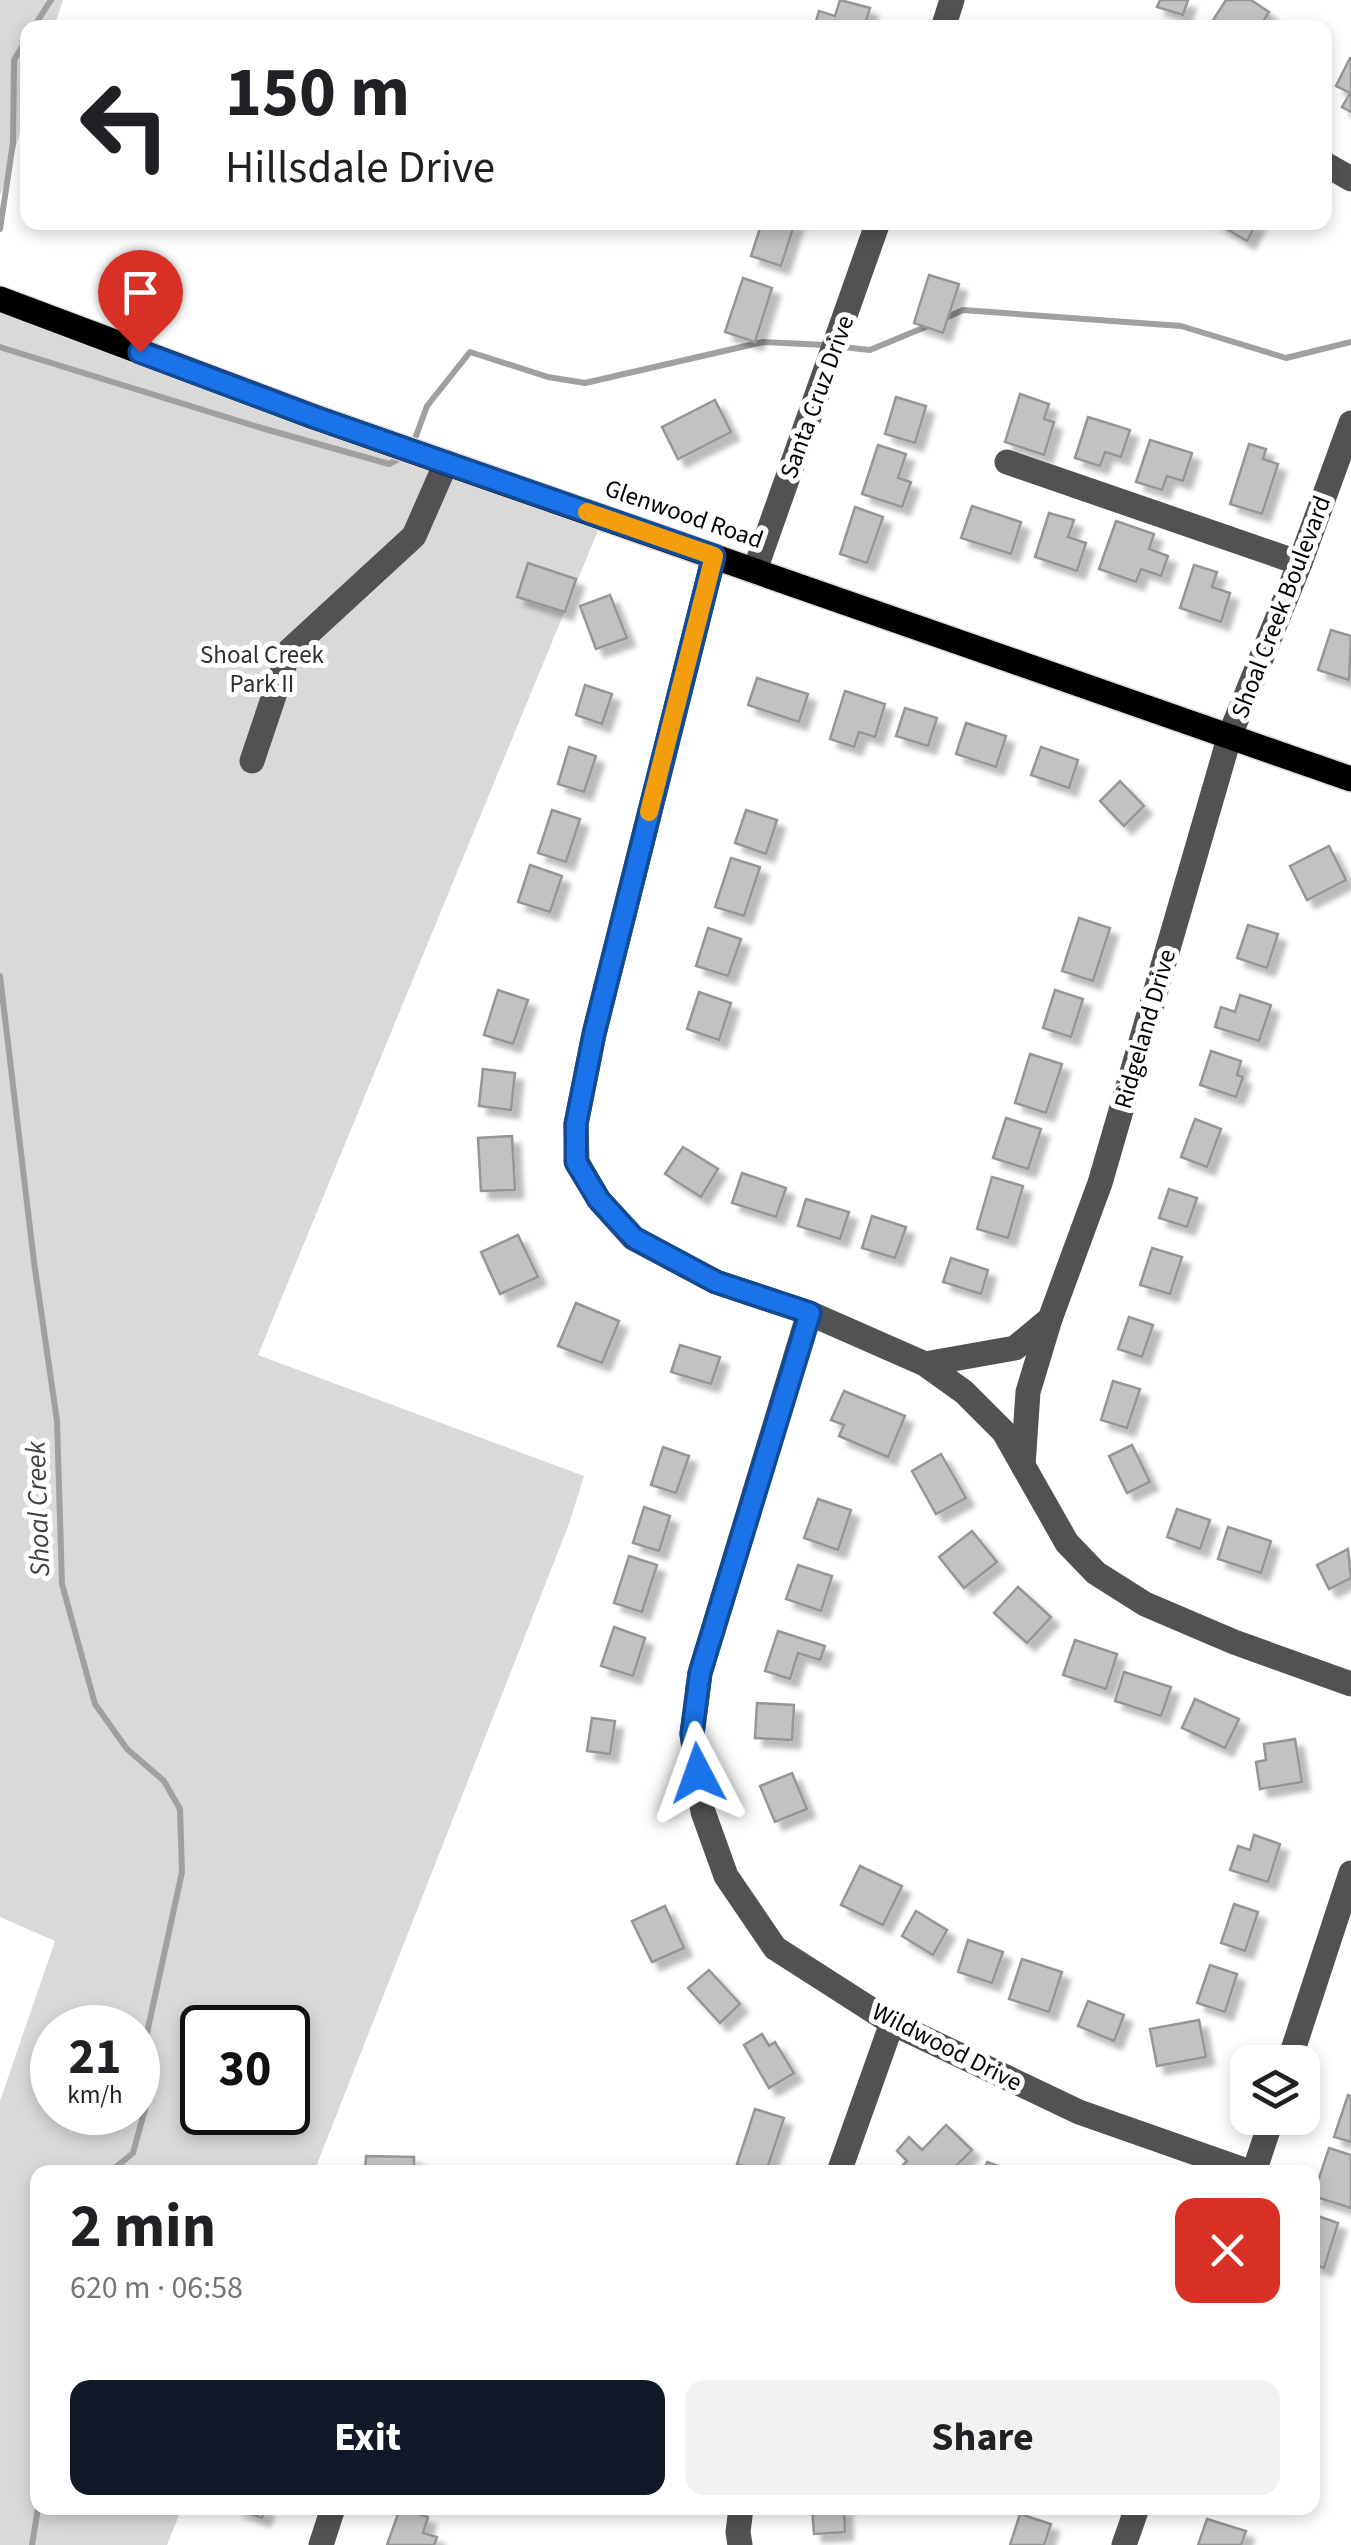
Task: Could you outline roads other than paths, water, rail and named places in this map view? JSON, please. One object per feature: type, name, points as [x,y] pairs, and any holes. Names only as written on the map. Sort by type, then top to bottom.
[{"type":"main road","name":"Glenwood Road","points":[[0,299],[446,463],[1351,779]]},
{"type":"street","name":"Santa Cruz Drive","points":[[754,570],[875,230]]},
{"type":"street","name":"Shoal Creek Boulevard","points":[[1230,735],[1300,564],[1351,423]]},
{"type":"street","points":[[1006,462],[1300,564]]},
{"type":"street","points":[[252,761],[289,651],[414,536],[446,463]]},
{"type":"street","points":[[714,556],[594,1034],[576,1124],[576,1162],[599,1200],[634,1238],[716,1282],[810,1313],[926,1364],[964,1392],[1004,1432],[1066,1542],[1096,1573],[1145,1604],[1351,1684]]},
{"type":"street","name":"Ridgeland Drive","points":[[1023,1466],[1028,1392],[1050,1319],[1100,1184],[1230,735]]},
{"type":"street","name":"Wildwood Drive","points":[[810,1313],[700,1673],[692,1734],[703,1812],[726,1876],[775,1948],[892,2023],[1079,2112],[1232,2165]]},
{"type":"street","points":[[926,1364],[1016,1348],[1050,1319]]},
{"type":"street","points":[[1295,2045],[1351,1873]]},
{"type":"street","points":[[841,2165],[892,2023]]},
{"type":"street","points":[[1255,2165],[1266,2135]]},
{"type":"street","points":[[321,2545],[332,2515]]},
{"type":"street","points":[[740,2545],[741,2515]]},
{"type":"street","points":[[1124,2545],[1135,2515]]},
{"type":"waterway","name":"Shoal Creek","points":[[38,20],[51,0]]},
{"type":"waterway","name":"Shoal Creek","points":[[0,229],[13,143],[14,60],[20,50]]},
{"type":"waterway","points":[[941,320],[963,310],[1181,326],[1286,358],[1351,342]]},
{"type":"waterway","points":[[843,347],[870,350],[930,325]]},
{"type":"waterway","points":[[412,447],[427,406],[470,352],[548,377],[585,383],[763,342],[825,345]]},
{"type":"waterway","points":[[0,347],[389,464],[404,456]]},
{"type":"waterway","name":"Shoal Creek","points":[[0,976],[57,1421],[62,1584],[95,1704],[127,1749],[164,1781],[180,1809],[182,1872],[147,2033],[147,2102],[133,2153],[118,2165]]},
{"type":"waterway","name":"Shoal Creek","points":[[32,2545],[37,2515]]},
{"type":"park label","name":"Shoal Creek Park II","points":[[262,670]]}]
